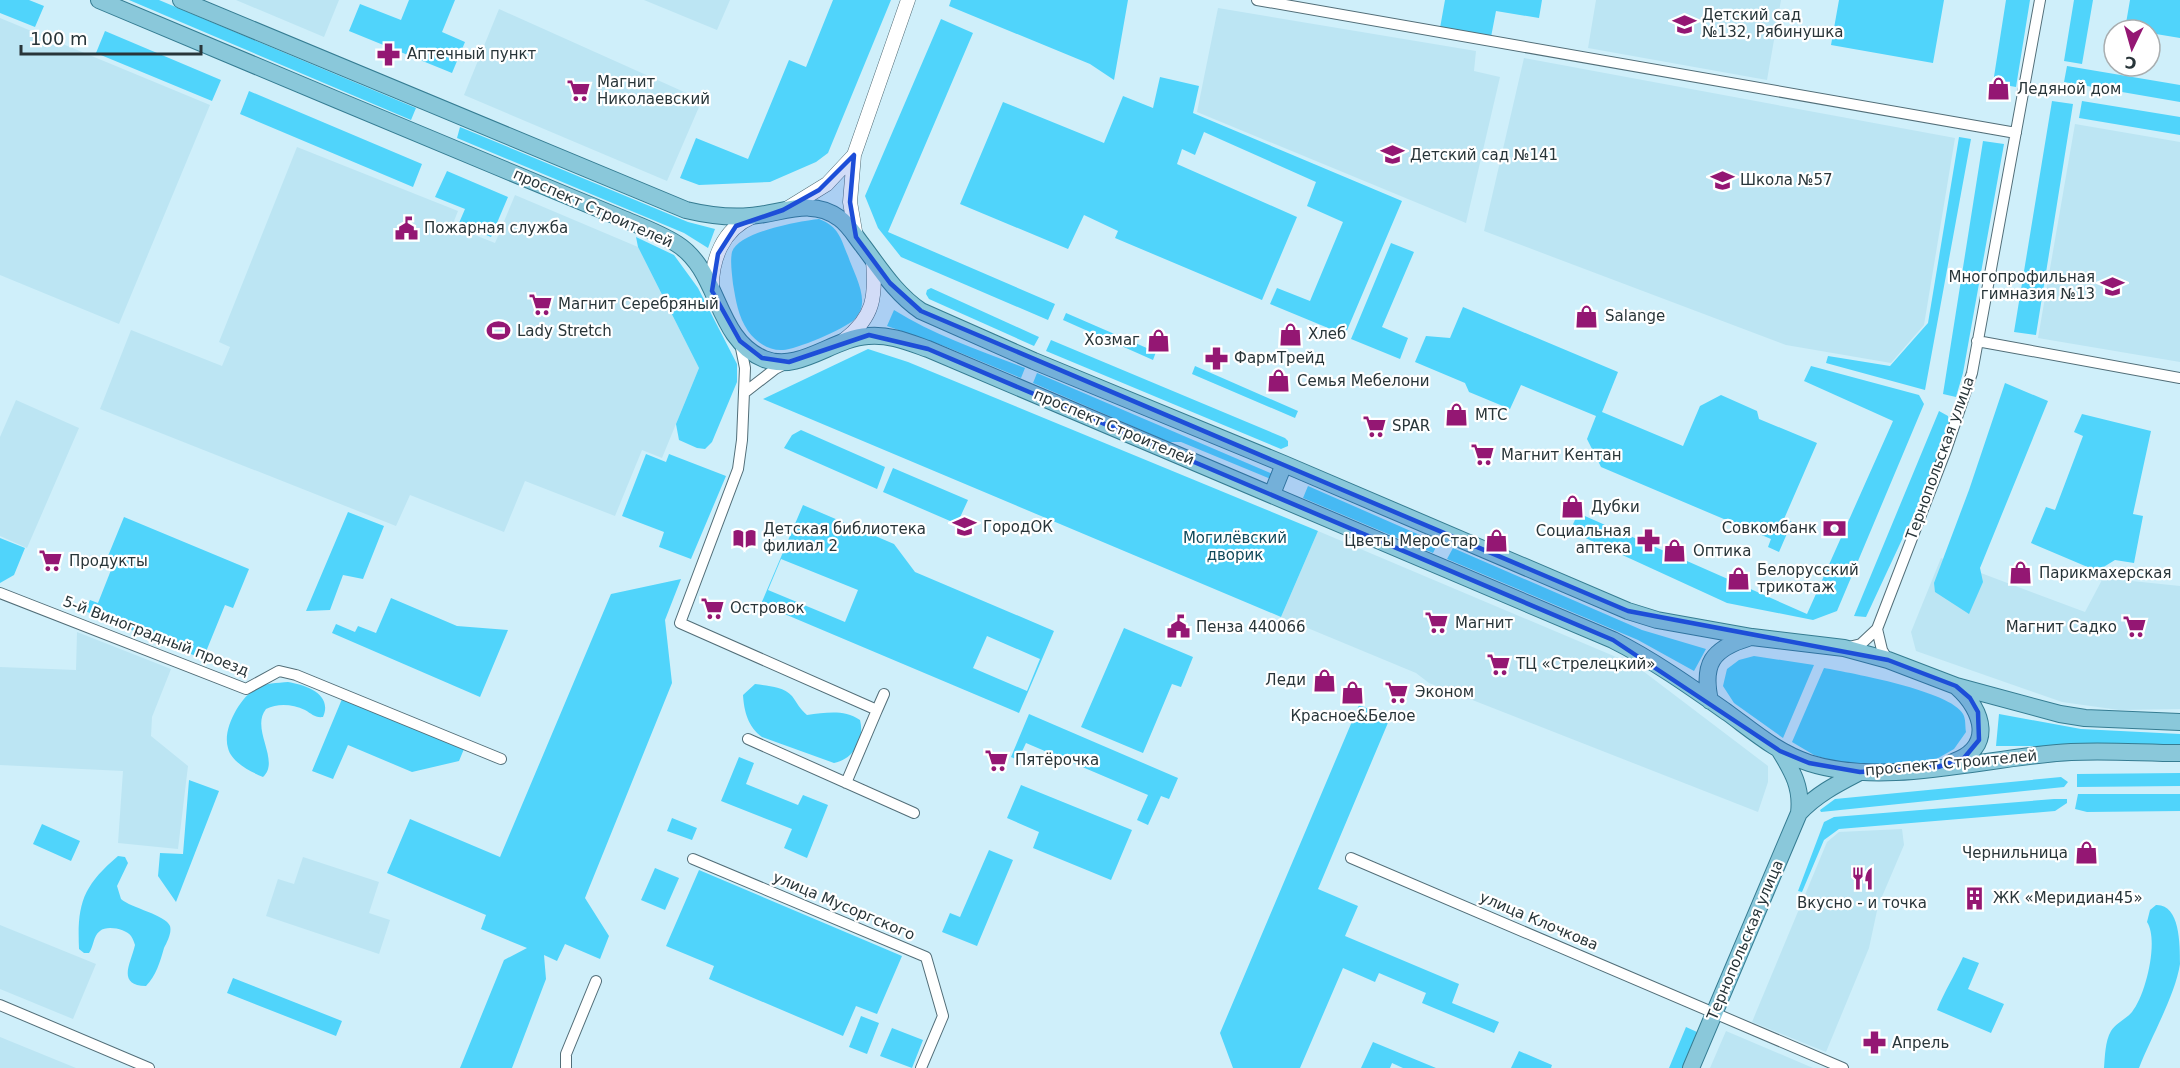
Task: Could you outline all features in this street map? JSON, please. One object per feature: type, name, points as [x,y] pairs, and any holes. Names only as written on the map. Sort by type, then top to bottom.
[{"type":"main road","name":"проспект Строителей","points":[[99,0],[664,237],[686,250],[696,261],[740,341],[748,350],[762,358],[772,362],[789,362],[857,337],[893,337],[928,349],[1613,640],[1634,651],[1710,701],[1780,752],[1809,763],[1860,772],[1895,772],[2071,752],[2180,753]]},
{"type":"main road","name":"проспект Строителей","points":[[181,0],[686,210],[722,216],[757,215],[808,207],[828,211],[841,219],[900,294],[916,307],[938,319],[1628,611],[1657,620],[1752,637],[1845,648],[1888,660],[1956,686],[2060,714],[2085,718],[2180,722]]},
{"type":"main road","points":[[1272,494],[1284,464]]},
{"type":"main road","points":[[1710,701],[1707,673],[1711,661],[1718,651],[1730,644],[1752,637]]},
{"type":"main road","points":[[1938,767],[1964,758],[1975,750],[1979,740],[1981,727],[1978,712],[1970,698],[1956,686]]},
{"type":"main road","name":"Тернопольская улица","points":[[1780,752],[1794,773],[1799,787],[1799,813]]},
{"type":"main road","name":"Тернопольская улица","points":[[1691,1068],[1799,813],[1826,789],[1860,772]]},
{"type":"street","points":[[856,237],[850,202],[854,155],[908,0]]},
{"type":"street","points":[[1257,0],[2016,133]]},
{"type":"street","name":"Тернопольская улица","points":[[1877,628],[1958,418],[1972,373],[2040,0]]},
{"type":"street","points":[[783,210],[827,184],[854,155]]},
{"type":"street","points":[[712,291],[714,266],[723,243],[736,226],[757,215]]},
{"type":"street","points":[[843,342],[858,330],[868,316],[873,298],[873,260]]},
{"type":"street","points":[[740,341],[744,361],[744,393],[738,470],[680,623],[877,710]]},
{"type":"street","points":[[1977,341],[2180,378]]},
{"type":"street","points":[[744,393],[774,369],[789,362]]},
{"type":"street","name":"5-й Виноградный проезд","points":[[0,592],[246,689],[279,670],[296,675],[501,759]]},
{"type":"street","points":[[1845,648],[1861,644],[1877,628]]},
{"type":"street","points":[[1877,628],[1882,650],[1888,660]]},
{"type":"street","points":[[846,783],[884,694]]},
{"type":"street","points":[[748,739],[914,813]]},
{"type":"street","name":"улица Клочкова","points":[[1351,858],[1843,1068]]},
{"type":"street","name":"улица Мусоргского","points":[[693,860],[926,957],[944,1016],[921,1068]]},
{"type":"street","points":[[566,1068],[566,1054],[596,981]]},
{"type":"street","points":[[0,1005],[148,1068]]},
{"type":"highlighted area","points":[[854,155],[850,202],[856,237],[890,283],[921,311],[1628,611],[1888,660],[1956,686],[1970,698],[1978,712],[1979,740],[1964,758],[1938,767],[1860,772],[1809,763],[1780,751],[1613,640],[928,349],[869,335],[789,362],[762,358],[740,341],[712,291],[718,254],[736,226],[783,210],[819,190]]},
{"type":"shaded area","points":[[236,0],[339,0],[324,37]]},
{"type":"shaded area","points":[[644,0],[730,0],[717,30]]},
{"type":"shaded area","name":"Детский сад №132, Рябинушка","points":[[1596,0],[1781,0],[1767,80],[1588,48]]},
{"type":"shaded area","name":"Детский сад №141","points":[[1218,8],[1476,51],[1474,71],[1500,77],[1466,223],[1197,112]]},
{"type":"shaded area","points":[[499,9],[702,100],[667,181],[464,95]]},
{"type":"shaded area","points":[[0,18],[210,105],[119,324],[0,275]]},
{"type":"shaded area","name":"Школа №57","points":[[1524,58],[1955,138],[1924,325],[1891,363],[1786,345],[1484,231]]},
{"type":"shaded area","name":"Многопрофильная гимназия №13","points":[[2075,124],[2180,142],[2180,362],[2038,338]]},
{"type":"shaded area","points":[[297,147],[458,211],[452,226],[495,243],[515,195],[638,247],[699,368],[662,458],[642,450],[615,516],[525,481],[504,532],[410,495],[396,526],[100,409],[131,330],[222,366],[230,347],[219,342]]},
{"type":"shaded area","points":[[16,400],[79,428],[27,548],[0,536],[0,437]]},
{"type":"shaded area","points":[[1318,531],[1635,665],[1768,766],[1768,782],[1758,812],[1429,683],[1416,673],[1281,617]]},
{"type":"shaded area","points":[[1941,558],[2085,612],[2103,578],[2180,586],[2180,709],[2119,710],[2062,702],[1916,651],[1911,632]]},
{"type":"shaded area","points":[[77,632],[171,669],[152,717],[151,736],[188,766],[178,849],[118,843],[123,771],[0,765],[0,667],[76,670]]},
{"type":"shaded area","points":[[1902,829],[1904,845],[1878,906],[1869,948],[1826,1052],[1752,1022],[1827,842],[1839,832]]},
{"type":"shaded area","points":[[303,857],[379,882],[369,913],[390,920],[379,954],[266,916],[278,879],[294,884]]},
{"type":"shaded area","points":[[0,925],[96,964],[73,1019],[0,989]]},
{"type":"shaded area","points":[[1726,1031],[1813,1068],[1710,1068]]},
{"type":"shaded area","points":[[0,1037],[76,1068],[0,1068]]},
{"type":"green space","points":[[0,0],[29,0],[44,6],[35,27],[0,13]]},
{"type":"green space","points":[[129,0],[159,0],[416,108],[411,120]]},
{"type":"green space","points":[[409,0],[455,0],[442,32],[465,42],[452,73],[349,31],[360,4],[401,20]]},
{"type":"green space","points":[[833,0],[891,0],[828,153],[816,162],[770,182],[699,185],[680,178],[696,138],[748,159],[789,60],[806,67]]},
{"type":"green space","points":[[951,0],[1128,0],[1114,80],[1090,64],[949,6]]},
{"type":"green space","points":[[1445,0],[1542,0],[1539,18],[1496,11],[1491,37],[1440,28]]},
{"type":"green space","points":[[1839,0],[1944,0],[1933,63],[1831,45]]},
{"type":"green space","points":[[2006,0],[2030,0],[2016,87],[1993,83]]},
{"type":"green space","points":[[2074,0],[2093,0],[2082,64],[2064,61]]},
{"type":"green space","points":[[2130,0],[2180,0],[2180,38],[2162,35],[2162,18],[2127,18]]},
{"type":"green space","points":[[941,19],[973,33],[888,232],[1055,304],[1048,320],[901,257],[878,228],[865,196]]},
{"type":"green space","points":[[105,31],[221,80],[212,101],[96,53]]},
{"type":"green space","points":[[2067,66],[2102,72],[2102,78],[2138,78],[2180,85],[2180,102],[2064,82]]},
{"type":"green space","points":[[1160,77],[1199,86],[1193,113],[1402,201],[1345,335],[1270,304],[1277,288],[1310,301],[1343,222],[1307,206],[1316,182],[1204,132],[1195,155],[1182,149],[1177,164],[1297,217],[1262,300],[1115,238],[1118,231],[1084,215],[1068,249],[960,204],[1003,102],[1104,143],[1123,96],[1153,108]]},
{"type":"green space","points":[[249,91],[422,164],[413,187],[240,114]]},
{"type":"green space","points":[[2052,101],[2073,104],[2036,335],[2014,332]]},
{"type":"green space","points":[[2082,101],[2180,117],[2180,135],[2079,118]]},
{"type":"green space","points":[[460,127],[688,222],[715,229],[708,248],[684,233],[457,138]]},
{"type":"green space","points":[[1959,137],[1971,139],[1925,390],[1826,363],[1828,356],[1890,366],[1928,323]]},
{"type":"green space","points":[[1983,141],[2004,144],[1963,373],[1956,397],[1943,394]]},
{"type":"green space","points":[[447,171],[508,197],[491,237],[459,223],[465,209],[435,197]]},
{"type":"green space","points":[[819,219],[831,225],[841,238],[862,296],[861,309],[849,324],[798,347],[778,350],[768,347],[751,335],[740,314],[733,284],[732,252],[737,245],[757,233]]},
{"type":"green space","points":[[636,237],[674,255],[698,288],[737,364],[737,382],[712,442],[705,449],[679,440],[676,424],[699,368],[638,247]]},
{"type":"green space","points":[[1391,243],[1414,252],[1382,327],[1408,338],[1400,359],[1351,339]]},
{"type":"green space","points":[[931,288],[1039,337],[1034,346],[929,299],[926,294]]},
{"type":"green space","points":[[1463,307],[1618,372],[1602,412],[1683,446],[1700,406],[1721,395],[1757,411],[1759,419],[1817,443],[1784,519],[1792,522],[1779,552],[1768,547],[1771,539],[1601,467],[1587,439],[1596,416],[1521,385],[1510,409],[1469,392],[1465,383],[1415,362],[1426,336],[1450,338]]},
{"type":"green space","points":[[894,310],[941,335],[1025,368],[1021,378],[944,346],[887,326]]},
{"type":"green space","points":[[1066,313],[1156,352],[1153,360],[1063,320]]},
{"type":"green space","points":[[1051,340],[1285,438],[1288,446],[1281,449],[1046,351]]},
{"type":"green space","name":"Могилёвский дворик","points":[[868,349],[908,362],[1318,531],[1281,617],[763,399]]},
{"type":"green space","points":[[1195,366],[1298,411],[1295,418],[1192,374]]},
{"type":"green space","points":[[1811,366],[1919,395],[1924,404],[1837,611],[1813,620],[1727,603],[1570,531],[1578,513],[1807,614],[1893,421],[1804,381]]},
{"type":"green space","points":[[1037,373],[1275,475],[1273,480],[1181,442],[1169,442],[1033,383]]},
{"type":"green space","points":[[2005,383],[2048,401],[1980,568],[1983,582],[1969,614],[1935,592],[1934,583],[1969,490]]},
{"type":"green space","points":[[1939,411],[1948,416],[1949,423],[1932,475],[1866,617],[1854,616]]},
{"type":"green space","points":[[2082,414],[2151,431],[2133,514],[2143,516],[2134,563],[2115,560],[2097,571],[2031,543],[2046,507],[2055,510],[2083,436],[2074,432]]},
{"type":"green space","points":[[801,430],[885,467],[877,489],[784,448],[792,435]]},
{"type":"green space","points":[[646,454],[666,462],[669,454],[726,476],[691,559],[659,547],[664,532],[622,516]]},
{"type":"green space","points":[[893,468],[968,500],[957,524],[883,492]]},
{"type":"green space","points":[[1308,486],[1438,543],[1433,553],[1303,498]]},
{"type":"green space","points":[[803,505],[894,544],[915,572],[1054,631],[1019,713],[761,604]],"holes":[[[781,559],[858,590],[845,622],[768,590]],[[987,636],[1040,659],[1027,691],[973,668]]]},
{"type":"green space","points":[[348,512],[384,526],[363,579],[343,575],[330,610],[306,611]]},
{"type":"green space","points":[[124,517],[249,569],[233,608],[225,605],[203,659],[85,611],[90,600],[98,603],[113,565],[106,561]]},
{"type":"green space","points":[[0,538],[25,548],[14,575],[0,583]]},
{"type":"green space","points":[[1453,548],[1642,630],[1706,649],[1694,671],[1638,640],[1447,559]]},
{"type":"green space","points":[[681,579],[665,620],[672,683],[585,898],[609,936],[600,959],[565,944],[557,961],[544,955],[546,979],[512,1068],[460,1068],[504,960],[527,948],[481,929],[486,915],[387,873],[410,819],[500,857],[611,594]]},
{"type":"green space","points":[[391,598],[457,626],[508,630],[480,697],[332,633],[336,624],[355,632],[358,626],[376,633]]},
{"type":"green space","points":[[1124,628],[1193,657],[1181,687],[1172,684],[1143,753],[1081,727]]},
{"type":"green space","points":[[1754,656],[1814,665],[1783,738],[1734,703],[1723,686],[1727,669],[1739,660]]},
{"type":"green space","points":[[1824,668],[1899,684],[1940,698],[1955,706],[1963,714],[1966,732],[1954,749],[1933,761],[1895,766],[1840,763],[1814,755],[1792,742]]},
{"type":"green space","points":[[288,682],[310,688],[321,697],[325,709],[323,717],[290,705],[266,709],[261,726],[269,762],[268,770],[263,777],[247,769],[233,758],[227,740],[230,723],[244,699],[256,688]]},
{"type":"green space","points":[[755,684],[784,690],[792,696],[807,715],[841,713],[860,720],[861,734],[852,753],[834,763],[762,737],[750,724],[743,695]]},
{"type":"green space","points":[[342,699],[464,749],[459,761],[412,772],[348,745],[333,779],[312,771]]},
{"type":"green space","points":[[1359,705],[1390,718],[1318,889],[1358,906],[1345,936],[1459,984],[1452,1003],[1499,1022],[1494,1033],[1422,1003],[1426,993],[1379,973],[1375,982],[1343,968],[1300,1068],[1233,1068],[1220,1033]]},
{"type":"green space","points":[[1029,714],[1178,778],[1169,799],[1161,796],[1148,825],[1137,820],[1148,795],[1026,743],[1018,760],[1011,757]]},
{"type":"green space","points":[[1999,714],[2081,729],[2180,734],[2180,746],[1996,746]]},
{"type":"green space","points":[[739,757],[754,763],[746,784],[798,805],[803,795],[828,805],[807,858],[784,848],[792,829],[721,801]]},
{"type":"green space","points":[[2180,773],[2180,786],[2077,787],[2077,774]]},
{"type":"green space","points":[[2061,777],[2068,782],[2064,787],[1821,812],[1820,810],[1835,799]]},
{"type":"green space","points":[[189,780],[219,791],[176,902],[158,876],[160,853],[183,854]]},
{"type":"green space","points":[[1021,785],[1132,830],[1111,880],[1033,848],[1039,832],[1007,818]]},
{"type":"green space","points":[[2078,794],[2180,794],[2180,811],[2087,812],[2075,809]]},
{"type":"green space","points":[[2067,799],[2067,803],[2055,811],[1839,829],[1824,840],[1802,892],[1798,891],[1824,822],[1834,817]]},
{"type":"green space","points":[[672,818],[697,828],[692,840],[667,831]]},
{"type":"green space","points":[[42,824],[80,841],[71,861],[33,844]]},
{"type":"green space","points":[[989,850],[1013,860],[977,946],[942,932],[950,913],[960,917]]},
{"type":"green space","points":[[118,856],[125,857],[128,863],[117,886],[121,899],[162,918],[170,926],[170,934],[157,968],[146,986],[131,982],[128,977],[135,945],[131,936],[125,931],[112,928],[103,929],[96,936],[89,953],[84,953],[79,949],[79,919],[85,896],[97,877]]},
{"type":"green space","points":[[655,868],[679,878],[665,910],[641,900]]},
{"type":"green space","points":[[699,870],[902,956],[877,1014],[856,1006],[843,1036],[709,979],[714,966],[666,946]]},
{"type":"green space","points":[[2156,905],[2164,906],[2170,911],[2177,927],[2180,964],[2173,989],[2139,1068],[2104,1068],[2109,1035],[2132,1012],[2146,981],[2152,941],[2147,922],[2150,910]]},
{"type":"green space","points":[[1963,957],[1979,963],[1968,989],[2004,1004],[1991,1033],[1937,1010]]},
{"type":"green space","points":[[233,978],[342,1021],[336,1036],[227,993]]},
{"type":"green space","points":[[861,1016],[879,1023],[867,1054],[849,1047]]},
{"type":"green space","points":[[1686,1027],[1697,1032],[1682,1068],[1669,1068]]},
{"type":"green space","points":[[892,1028],[923,1040],[912,1068],[880,1056]]},
{"type":"green space","points":[[1373,1042],[1436,1068],[1403,1068],[1392,1063],[1390,1068],[1361,1068]]},
{"type":"green space","points":[[1519,1051],[1552,1065],[1551,1068],[1511,1068]]},
{"type":"place","name":"Детский сад №132, Рябинушка","points":[[1684,24]]},
{"type":"place","name":"Аптечный пункт","points":[[389,54]]},
{"type":"place","name":"Ледяной дом","points":[[1999,89]]},
{"type":"place","name":"Магнит Николаевский","points":[[579,91]]},
{"type":"place","name":"Детский сад №141","points":[[1392,155]]},
{"type":"place","name":"Школа №57","points":[[1722,180]]},
{"type":"place","name":"Пожарная служба","points":[[406,228]]},
{"type":"place","name":"Многопрофильная гимназия №13","points":[[2113,286]]},
{"type":"place","name":"Магнит Серебряный","points":[[540,304]]},
{"type":"place","name":"Salange","points":[[1587,316]]},
{"type":"place","name":"Lady Stretch","points":[[499,331]]},
{"type":"place","name":"Хлеб","points":[[1290,334]]},
{"type":"place","name":"Хозмаг","points":[[1158,340]]},
{"type":"place","name":"ФармТрейд","points":[[1216,358]]},
{"type":"place","name":"Семья Мебелони","points":[[1279,381]]},
{"type":"place","name":"МТС","points":[[1457,415]]},
{"type":"place","name":"SPAR","points":[[1374,426]]},
{"type":"place","name":"Магнит Кентан","points":[[1483,455]]},
{"type":"place","name":"Дубки","points":[[1573,507]]},
{"type":"place","name":"ГородОК","points":[[965,527]]},
{"type":"place","name":"Совкомбанк","points":[[1835,528]]},
{"type":"place","name":"Детская библиотека филиал 2","points":[[745,538]]},
{"type":"place","name":"Социальная аптека","points":[[1649,540]]},
{"type":"place","name":"Цветы МероСтар","points":[[1496,541]]},
{"type":"place","name":"Оптика","points":[[1675,551]]},
{"type":"place","name":"Продукты","points":[[51,561]]},
{"type":"place","name":"Парикмахерская","points":[[2021,573]]},
{"type":"place","name":"Белорусский трикотаж","points":[[1739,579]]},
{"type":"place","name":"Островок","points":[[712,608]]},
{"type":"place","name":"Магнит","points":[[1437,623]]},
{"type":"place","name":"Пенза 440066","points":[[1178,627]]},
{"type":"place","name":"Магнит Садко","points":[[2135,627]]},
{"type":"place","name":"ТЦ «Стрелецкий»","points":[[1498,664]]},
{"type":"place","name":"Леди","points":[[1324,680]]},
{"type":"place","name":"Красное&Белое","points":[[1353,692]]},
{"type":"place","name":"Эконом","points":[[1397,692]]},
{"type":"place","name":"Пятёрочка","points":[[997,760]]},
{"type":"place","name":"Чернильница","points":[[2086,853]]},
{"type":"place","name":"Вкусно - и точка","points":[[1862,879]]},
{"type":"place","name":"ЖК «Меридиан45»","points":[[1975,898]]},
{"type":"place","name":"Апрель","points":[[1874,1043]]}]
